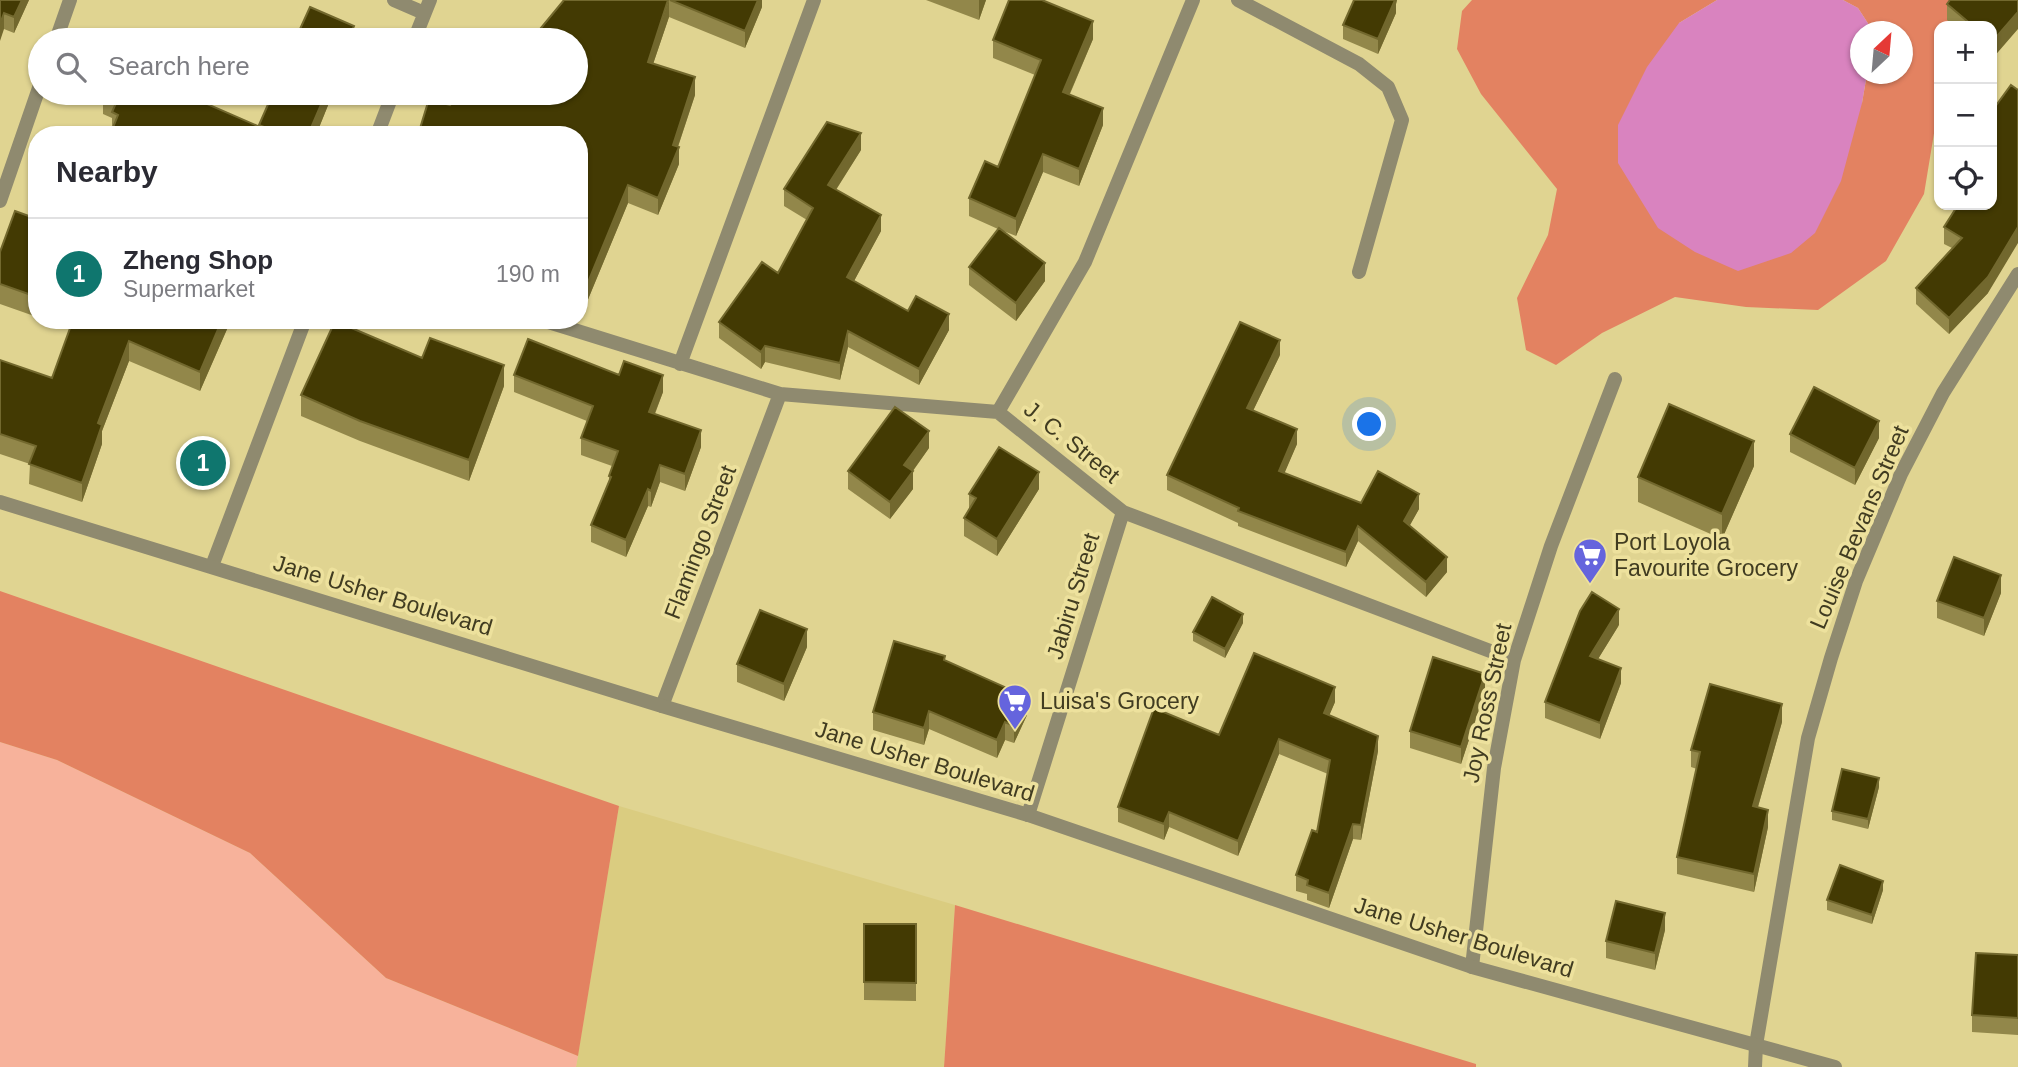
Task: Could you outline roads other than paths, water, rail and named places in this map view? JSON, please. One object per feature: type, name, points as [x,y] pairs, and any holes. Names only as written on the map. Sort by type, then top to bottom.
[{"type":"street","points":[[60,28],[70,0]]},
{"type":"street","points":[[394,0],[427,7],[419,28]]},
{"type":"street","points":[[680,364],[814,0]]},
{"type":"street","points":[[998,412],[1084,262],[1193,0]]},
{"type":"street","points":[[1238,0],[1359,64],[1388,87],[1402,120],[1359,271]]},
{"type":"street","points":[[0,201],[33,105]]},
{"type":"street","points":[[380,126],[388,105]]},
{"type":"street","name":"Louise Bevans Street","points":[[1755,1067],[1756,1045],[1808,738],[1830,658],[1856,581],[1901,474],[1943,393],[2018,274]]},
{"type":"street","points":[[212,566],[302,329]]},
{"type":"street","name":"J. C. Street","points":[[570,329],[780,394],[998,412],[1123,512],[1514,660]]},
{"type":"street","name":"Joy Ross Street","points":[[1472,967],[1494,768],[1514,660],[1551,546],[1615,379]]},
{"type":"street","name":"Flamingo Street","points":[[663,706],[780,394]]},
{"type":"street","name":"Jane Usher Boulevard","points":[[0,502],[1028,815],[1472,967],[1835,1067]]},
{"type":"street","name":"Jabiru Street","points":[[1028,815],[1123,512]]},
{"type":"place","name":"Zheng Shop","points":[[203,463]]},
{"type":"place","name":"Port Loyola Favourite Grocery","points":[[1590,585]]},
{"type":"place","name":"Luisa's Grocery","points":[[1015,731]]}]
